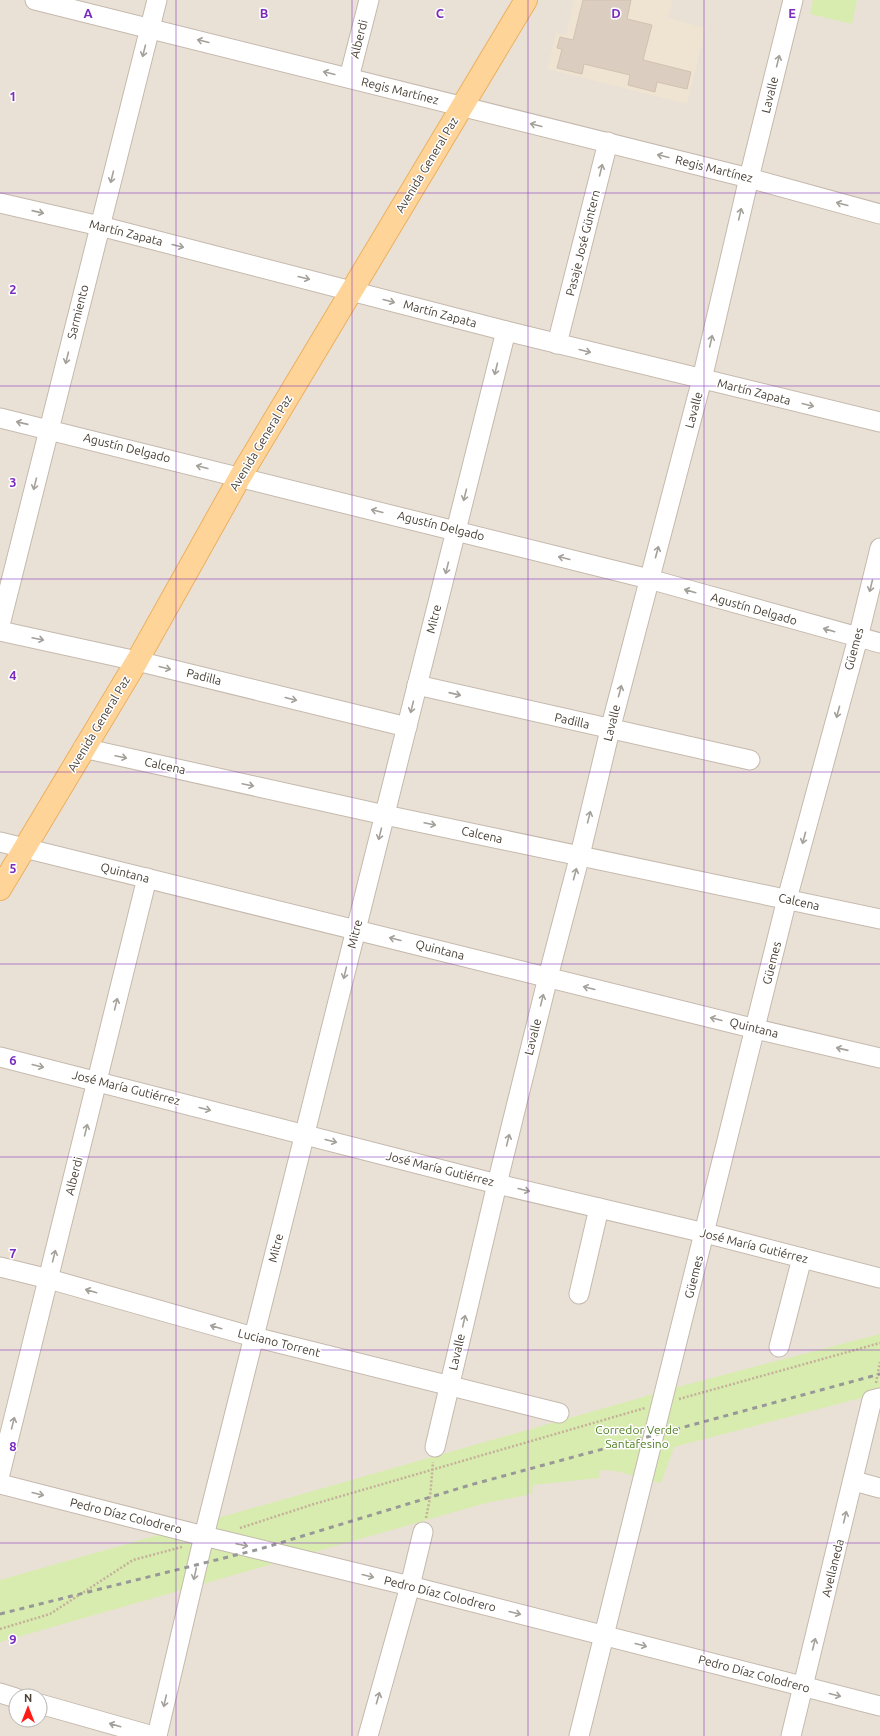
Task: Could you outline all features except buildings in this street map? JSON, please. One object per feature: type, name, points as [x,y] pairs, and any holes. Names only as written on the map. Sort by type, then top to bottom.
[{"type":"main road","name":"Avenida General Paz","points":[[0,889],[83,748],[137,661],[240,477],[526,0]]},
{"type":"street","name":"Regis Martínez","points":[[35,0],[608,142],[749,178],[880,214]]},
{"type":"street","name":"Sarmiento","points":[[0,625],[157,0]]},
{"type":"street","name":"Alberdi","points":[[350,78],[369,0]]},
{"type":"street","name":"Lavalle","points":[[435,1447],[548,977],[580,855],[610,730],[702,379],[749,178],[793,0]]},
{"type":"street","name":"Pasaje José Güntern","points":[[557,344],[608,142]]},
{"type":"street","name":"Martín Zapata","points":[[0,203],[100,226],[557,344],[880,422]]},
{"type":"street","name":"Mitre","points":[[157,1736],[203,1538],[506,331]]},
{"type":"street","name":"Agustín Delgado","points":[[0,418],[649,579],[880,643]]},
{"type":"street","name":"Güemes","points":[[579,1736],[756,1029],[787,899],[858,638],[880,548]]},
{"type":"street","name":"Padilla","points":[[0,631],[137,661],[407,727]]},
{"type":"street","name":"Padilla","points":[[417,685],[610,730],[750,760]]},
{"type":"street","name":"Calcena","points":[[83,748],[880,920]]},
{"type":"street","name":"Quintana","points":[[0,842],[756,1029],[880,1058]]},
{"type":"street","name":"Alberdi","points":[[0,1474],[147,878]]},
{"type":"street","name":"José María Gutiérrez","points":[[0,1057],[497,1184],[705,1233],[880,1278]]},
{"type":"street","points":[[579,1294],[599,1208]]},
{"type":"street","points":[[779,1346],[802,1258]]},
{"type":"street","name":"Luciano Torrent","points":[[0,1267],[49,1279],[254,1337],[559,1414]]},
{"type":"street","name":"Avellaneda","points":[[792,1736],[854,1481],[876,1399]]},
{"type":"street","points":[[854,1481],[880,1488]]},
{"type":"street","name":"Pedro Díaz Colodrero","points":[[0,1484],[203,1538],[410,1586],[880,1706]]},
{"type":"street","points":[[368,1736],[410,1586],[423,1532]]},
{"type":"street","points":[[48,1706],[153,1736]]},
{"type":"path","points":[[239,1528],[433,1469],[662,1403],[880,1343]]},
{"type":"path","points":[[877,1375],[880,1362]]},
{"type":"path","points":[[423,1532],[430,1498],[435,1447]]},
{"type":"path","points":[[0,1629],[50,1614],[133,1560],[203,1538]]},
{"type":"shaded area","points":[[0,0],[880,0],[880,1736],[0,1736]]},
{"type":"shaded area","points":[[574,0],[673,0],[668,18],[706,28],[687,104],[547,69],[556,33],[566,35]]},
{"type":"green space","points":[[813,0],[857,0],[852,24],[810,14]]},
{"type":"green space","name":"Corredor Verde Santafesino","points":[[880,1334],[880,1393],[674,1447],[661,1483],[616,1471],[600,1470],[599,1478],[533,1485],[532,1494],[486,1503],[0,1642],[0,1580],[685,1385]]},
{"type":"railway","points":[[0,1614],[260,1549],[470,1485],[880,1374]]}]
